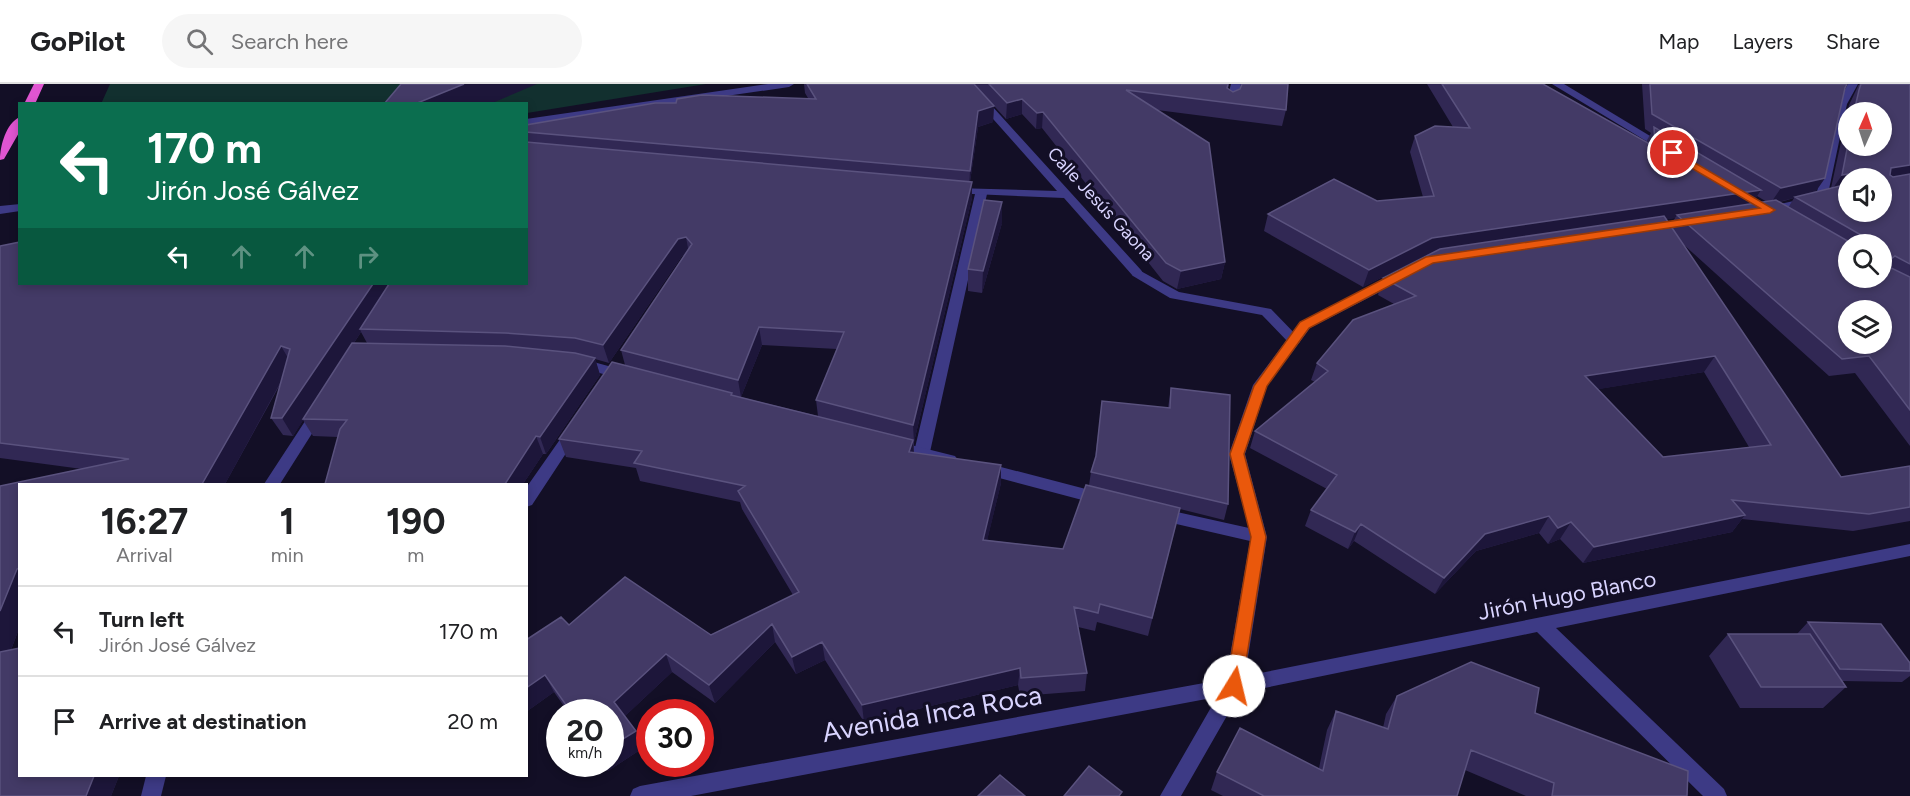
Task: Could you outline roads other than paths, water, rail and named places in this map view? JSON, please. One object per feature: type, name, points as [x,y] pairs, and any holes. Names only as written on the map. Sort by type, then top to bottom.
[{"type":"highway","points":[[30,102],[39,84]]},
{"type":"highway","points":[[0,156],[18,124]]},
{"type":"street","points":[[528,122],[789,84]]},
{"type":"street","name":"Calle Jesús Gaona","points":[[967,84],[1137,273],[1175,295],[1266,312],[1294,340]]},
{"type":"street","points":[[1231,103],[1236,84]]},
{"type":"street","points":[[1557,84],[1678,156]]},
{"type":"street","points":[[1822,197],[1842,104],[1852,84]]},
{"type":"street","points":[[947,191],[981,194],[1066,195]]},
{"type":"street","points":[[922,452],[981,194]]},
{"type":"street","points":[[1747,213],[1838,195]]},
{"type":"street","points":[[0,210],[18,207]]},
{"type":"street","points":[[1170,796],[1234,686],[1259,537],[1237,454],[1260,386],[1305,325],[1411,270]]},
{"type":"street","points":[[569,362],[636,378]]},
{"type":"street","points":[[273,483],[327,400]]},
{"type":"street","points":[[528,498],[580,422]]},
{"type":"street","points":[[880,442],[1119,504]]},
{"type":"street","points":[[1142,510],[1259,537]]},
{"type":"street","name":"Jirón Hugo Blanco","points":[[1234,686],[1910,549]]},
{"type":"street","points":[[1539,623],[1717,796]]},
{"type":"street","name":"Avenida Inca Roca","points":[[640,796],[1234,686]]},
{"type":"street","points":[[151,796],[156,777]]}]
